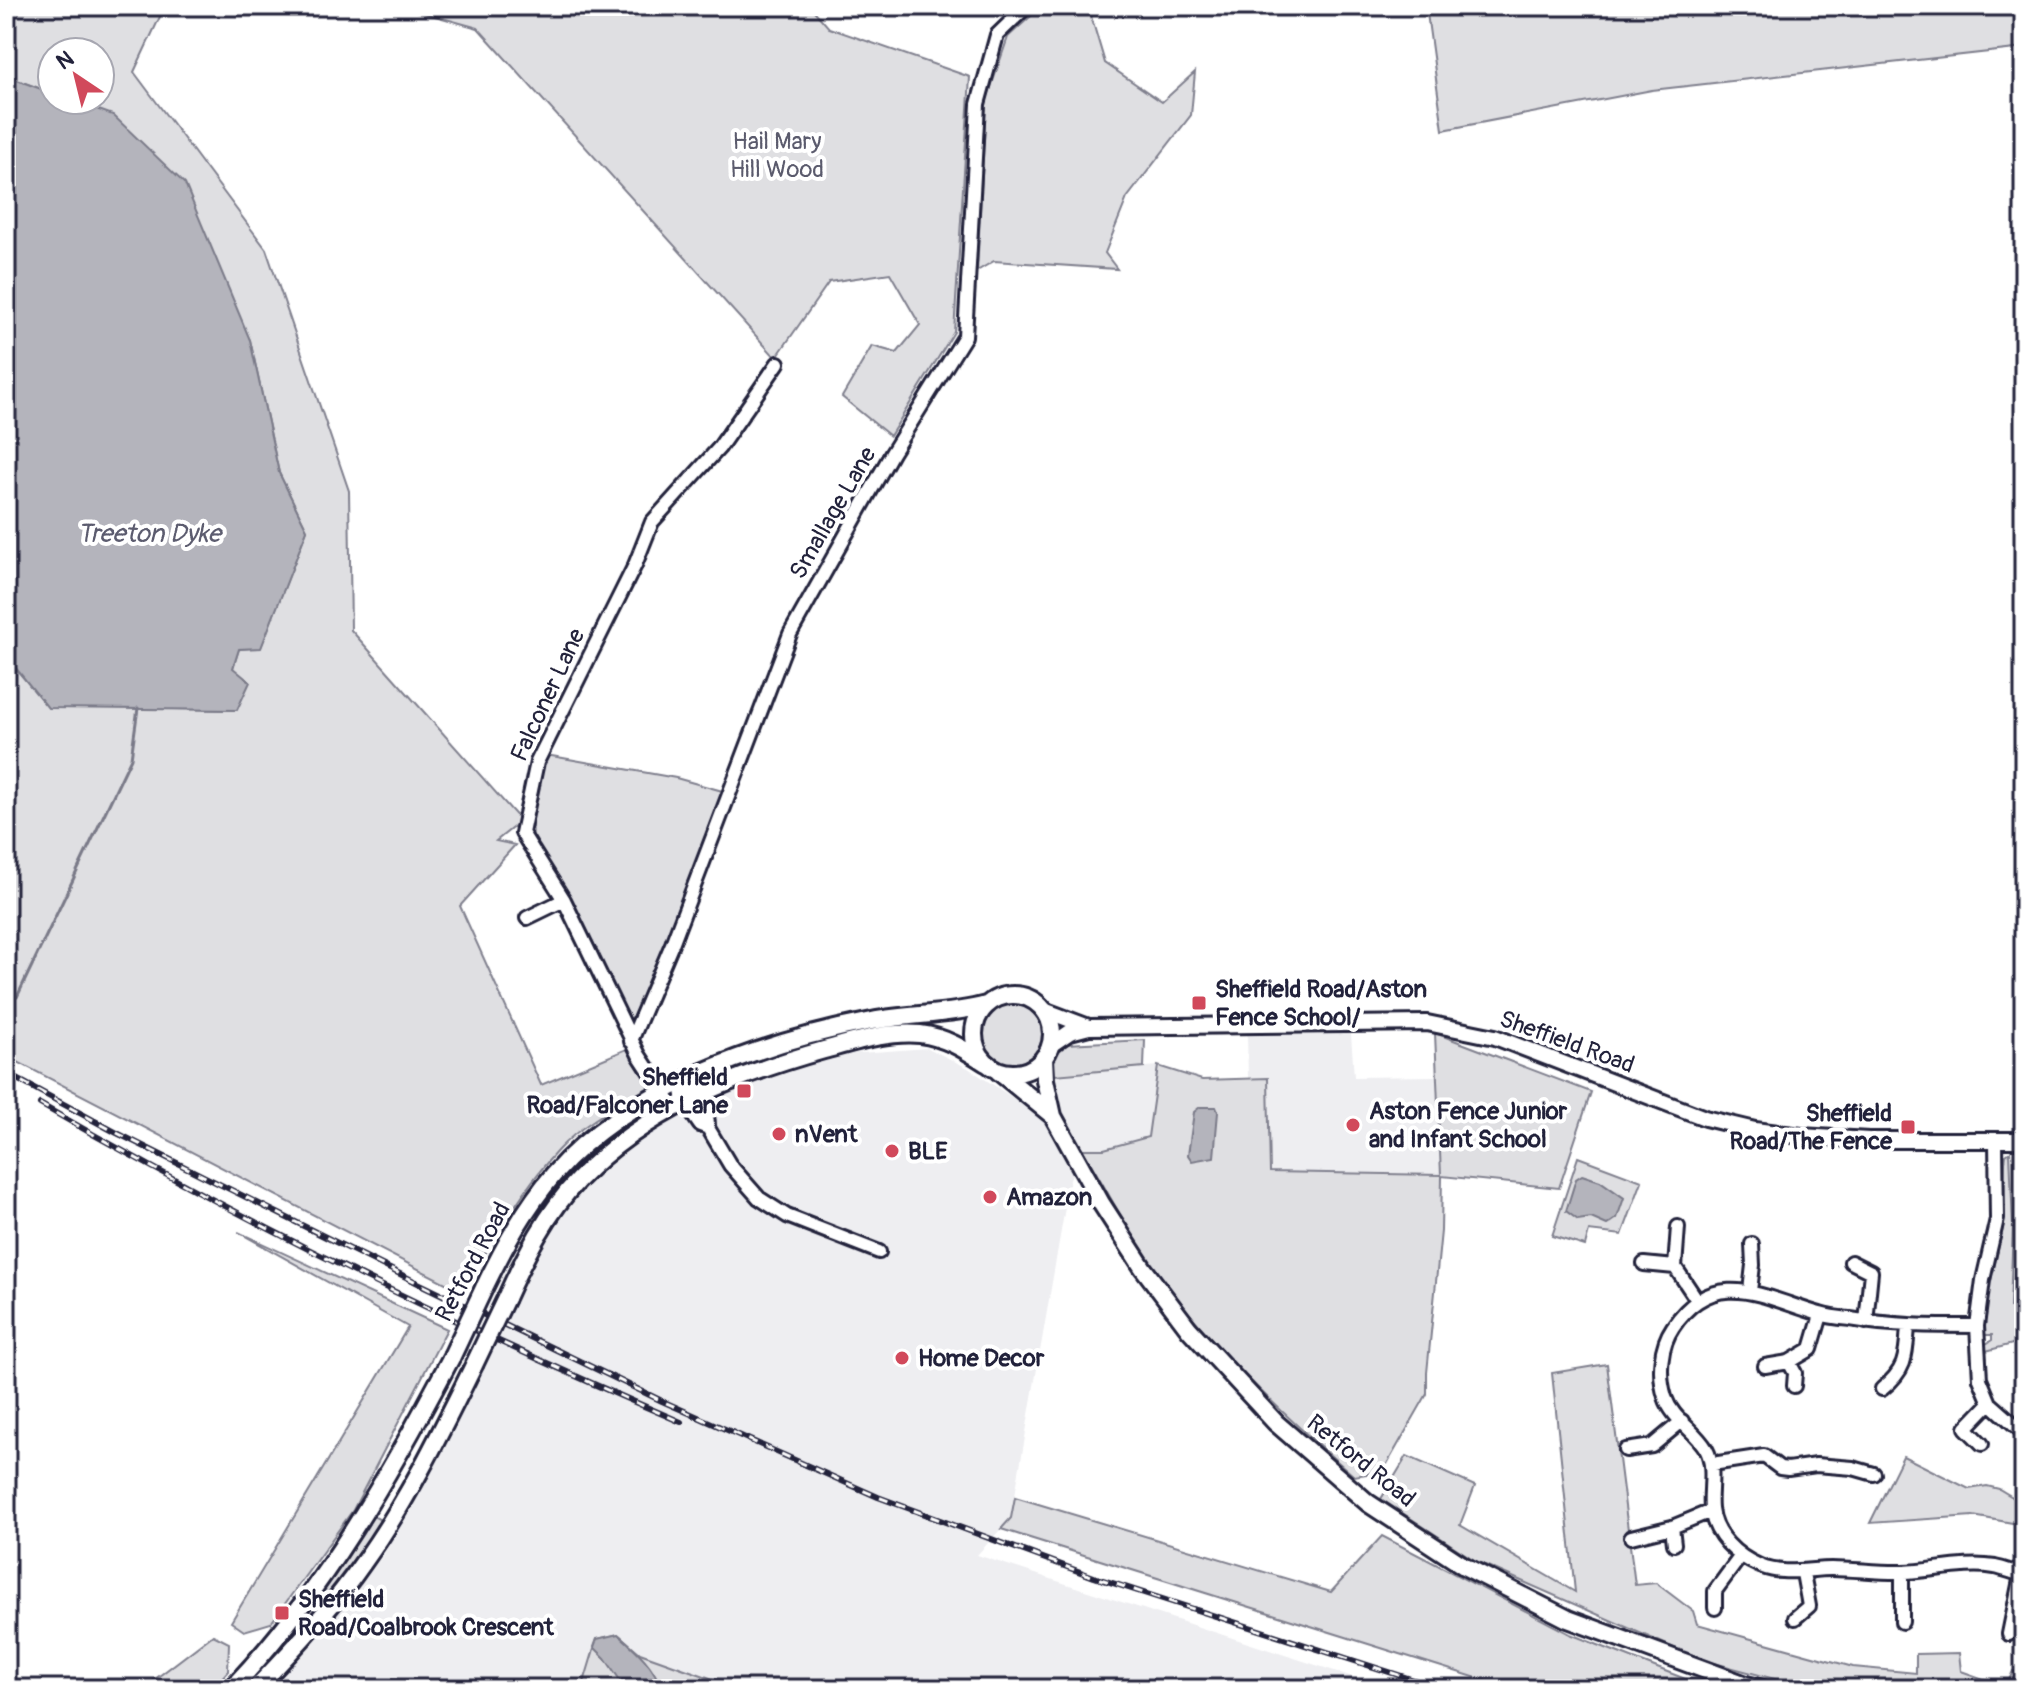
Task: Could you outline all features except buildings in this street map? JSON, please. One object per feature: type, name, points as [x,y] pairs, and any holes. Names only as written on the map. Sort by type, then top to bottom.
[{"type":"main road","points":[[1016,995],[1044,1010],[1052,1033],[1048,1051],[1028,1070],[1018,1073],[991,1067],[979,1054],[973,1034],[979,1013],[986,1005],[995,999],[1016,995]]},
{"type":"main road","name":"Retford Road","points":[[231,1689],[300,1606],[372,1503],[452,1356],[512,1232],[562,1166],[598,1134],[664,1092],[772,1047],[872,1021],[986,1005]]},
{"type":"main road","name":"Retford Road","points":[[255,1689],[363,1564],[437,1439],[538,1235],[576,1181],[627,1136],[685,1101],[788,1061],[850,1043],[892,1035],[917,1034],[942,1038],[991,1067],[1053,1116]]},
{"type":"main road","name":"Retford Road","points":[[1048,1051],[1045,1080],[1053,1116],[1101,1203],[1143,1268],[1189,1329],[1276,1423],[1368,1503],[1464,1566],[1568,1619],[1763,1689]]},
{"type":"street","name":"Smallage Lane","points":[[631,1041],[672,944],[790,634],[892,453],[965,336],[978,104],[997,35],[1027,6]]},
{"type":"street","name":"Falconer Lane","points":[[778,363],[719,448],[652,522],[635,565],[537,762],[522,836],[564,900],[631,1041],[664,1092],[685,1101],[709,1118],[708,1128],[730,1165],[759,1198],[787,1216],[879,1252]]},
{"type":"street","points":[[527,918],[564,900]]},
{"type":"street","name":"Sheffield Road","points":[[1044,1010],[1089,1027]]},
{"type":"street","name":"Sheffield Road","points":[[1048,1051],[1070,1032],[1089,1027],[1427,1023],[1459,1027],[1495,1037],[1705,1118],[1755,1130],[1869,1140],[2024,1140]]},
{"type":"street","points":[[681,1083],[685,1101]]},
{"type":"street","points":[[1996,1140],[1997,1219],[1983,1280],[1977,1326],[1980,1379],[1990,1403],[2024,1433]]},
{"type":"street","points":[[1678,1227],[1675,1267],[1697,1300]]},
{"type":"street","points":[[1750,1291],[1752,1244]]},
{"type":"street","points":[[1851,1262],[1871,1272]]},
{"type":"street","points":[[1644,1264],[1675,1267]]},
{"type":"street","points":[[1871,1272],[1885,1265]]},
{"type":"street","points":[[1866,1322],[1871,1272]]},
{"type":"street","points":[[1977,1326],[1866,1322],[1821,1315],[1750,1291],[1722,1292],[1697,1300],[1675,1324],[1666,1338],[1661,1372],[1665,1396],[1674,1413],[1704,1445],[1712,1464],[1711,1511],[1720,1535],[1740,1557],[1763,1567],[1803,1573],[1834,1569],[1902,1572],[1969,1566],[1995,1567],[2023,1575],[2009,1634]]},
{"type":"street","points":[[1765,1366],[1789,1362],[1811,1349],[1821,1315]]},
{"type":"street","points":[[1882,1389],[1899,1375],[1906,1356],[1908,1325]]},
{"type":"street","points":[[1789,1362],[1795,1373],[1794,1386]]},
{"type":"street","points":[[1899,1375],[1906,1388]]},
{"type":"street","points":[[1982,1444],[1966,1428],[1990,1403]]},
{"type":"street","points":[[1626,1450],[1652,1446],[1682,1421]]},
{"type":"street","points":[[1712,1464],[1764,1456],[1780,1468],[1829,1465],[1874,1474]]},
{"type":"street","points":[[1631,1537],[1672,1527],[1711,1511]]},
{"type":"street","points":[[1672,1527],[1674,1544]]},
{"type":"street","points":[[1715,1608],[1715,1591],[1740,1557]]},
{"type":"street","points":[[1902,1572],[1902,1622]]},
{"type":"street","points":[[1795,1618],[1809,1606],[1803,1573]]},
{"type":"shaded area","name":"Aston Fence Junior and Infant School","points":[[1351,1034],[1354,1077],[1436,1076],[1441,1175],[1269,1172],[1268,1078],[1248,1078],[1247,1035]]},
{"type":"shaded area","points":[[928,1048],[968,1068],[1022,1104],[1055,1075],[1158,1066],[1148,1137],[1104,1149],[1082,1149],[1070,1179],[1011,1518],[977,1555],[1390,1689],[741,1689],[640,1653],[618,1634],[582,1689],[266,1689],[383,1556],[485,1364],[558,1217],[592,1175],[643,1134],[702,1102],[774,1074],[847,1054]]},
{"type":"shaded area","points":[[2010,1152],[2024,1152],[2024,1308],[2010,1307],[2013,1226]]},
{"type":"green space","points":[[6,6],[165,6],[134,72],[266,249],[349,491],[351,630],[521,821],[496,841],[515,845],[460,906],[541,1085],[627,1049],[649,1087],[590,1123],[558,1150],[519,1201],[461,1291],[6,1056],[6,657],[48,707],[236,710],[233,668],[239,649],[261,647],[307,530],[279,473],[250,340],[113,116],[116,116],[116,36],[36,36],[36,87],[6,76]]},
{"type":"green space","name":"Hail Mary Hill Wood","points":[[399,6],[810,6],[829,28],[970,77],[954,332],[890,436],[842,397],[872,346],[897,353],[920,325],[890,273],[829,282],[776,358],[478,28]]},
{"type":"green space","points":[[1042,6],[1088,6],[1105,63],[1162,102],[1195,72],[1191,115],[1127,198],[1105,253],[1117,269],[994,261],[977,271],[986,102],[1008,37]]},
{"type":"green space","points":[[1426,6],[2024,6],[2024,48],[1652,90],[1443,130]]},
{"type":"green space","points":[[546,755],[676,778],[726,792],[634,1022],[622,1006],[570,897],[533,839],[532,812],[538,776]]},
{"type":"green space","points":[[1012,1004],[1024,1006],[1033,1013],[1040,1022],[1040,1046],[1033,1055],[1024,1062],[1012,1064],[1000,1062],[991,1055],[984,1046],[982,1034],[984,1022],[991,1013],[1000,1006]]},
{"type":"green space","points":[[1435,1033],[1591,1092],[1559,1188],[1442,1176],[1441,1231],[1427,1394],[1387,1464],[1379,1472],[1354,1476],[1251,1381],[1180,1302],[1138,1244],[1082,1149],[1104,1149],[1148,1137],[1158,1066],[1202,1080],[1268,1078],[1270,1172],[1441,1175]]},
{"type":"green space","points":[[1145,1040],[1144,1067],[1055,1075],[1053,1058],[1066,1044]]},
{"type":"green space","points":[[2010,1152],[2013,1226],[2010,1307],[2024,1308],[2024,1341],[1986,1351],[1986,1344],[1992,1340],[1992,1335],[1984,1335],[1988,1293],[2003,1228],[2005,1163],[2006,1155]]},
{"type":"green space","points":[[1578,1157],[1642,1181],[1622,1235],[1589,1231],[1585,1246],[1552,1236]]},
{"type":"green space","points":[[238,1232],[447,1329],[353,1510],[271,1623],[244,1631],[231,1622],[408,1327]]},
{"type":"green space","points":[[1607,1364],[1635,1585],[1656,1583],[1693,1611],[1697,1624],[1853,1667],[1916,1673],[1916,1654],[1959,1653],[1961,1671],[2006,1687],[2013,1671],[2024,1674],[2024,1689],[1813,1689],[1699,1659],[1476,1561],[1381,1499],[1407,1456],[1475,1486],[1460,1525],[1575,1592],[1552,1373]]},
{"type":"green space","points":[[1903,1456],[1969,1489],[1987,1486],[1999,1489],[2024,1504],[2024,1525],[1973,1516],[1870,1523]]},
{"type":"green space","points":[[1015,1497],[1331,1592],[1382,1536],[1570,1634],[1711,1689],[1512,1689],[1001,1529],[1011,1518]]},
{"type":"green space","points":[[371,1515],[379,1519],[379,1525],[316,1609],[277,1653],[272,1654]]},
{"type":"green space","points":[[618,1634],[640,1653],[741,1689],[582,1689],[597,1639]]},
{"type":"green space","points":[[213,1635],[229,1643],[228,1671],[212,1689],[142,1689]]},
{"type":"water","name":"Treeton Dyke","points":[[6,76],[36,87],[36,116],[114,116],[185,184],[250,340],[279,473],[307,530],[261,648],[239,649],[233,668],[250,682],[237,710],[48,708],[6,656]]},
{"type":"water","points":[[1200,1107],[1216,1107],[1218,1112],[1214,1157],[1192,1161],[1188,1155],[1194,1112]]},
{"type":"water","points":[[1582,1175],[1600,1181],[1624,1198],[1617,1218],[1607,1225],[1591,1218],[1578,1220],[1566,1211],[1576,1179]]},
{"type":"water","points":[[618,1634],[649,1665],[661,1689],[626,1689],[594,1647],[597,1639]]},
{"type":"waterway","points":[[17,997],[131,758],[138,708]]},
{"type":"railway","points":[[6,1073],[117,1133],[418,1283],[662,1401],[878,1497],[1094,1577],[1442,1689]]},
{"type":"railway","points":[[40,1104],[197,1191],[356,1273],[517,1350],[681,1422]]},
{"type":"place","name":"Sheffield Road/Aston Fence School/","points":[[1199,1003]]},
{"type":"place","name":"Sheffield Road/Falconer Lane","points":[[744,1091]]},
{"type":"place","name":"Aston Fence Junior and Infant School","points":[[1353,1125]]},
{"type":"place","name":"Sheffield Road/The Fence","points":[[1908,1127]]},
{"type":"place","name":"nVent","points":[[779,1134]]},
{"type":"place","name":"BLE","points":[[892,1151]]},
{"type":"place","name":"Amazon","points":[[990,1197]]},
{"type":"place","name":"Home Decor","points":[[902,1358]]},
{"type":"place","name":"Sheffield Road/Coalbrook Crescent","points":[[282,1613]]}]
